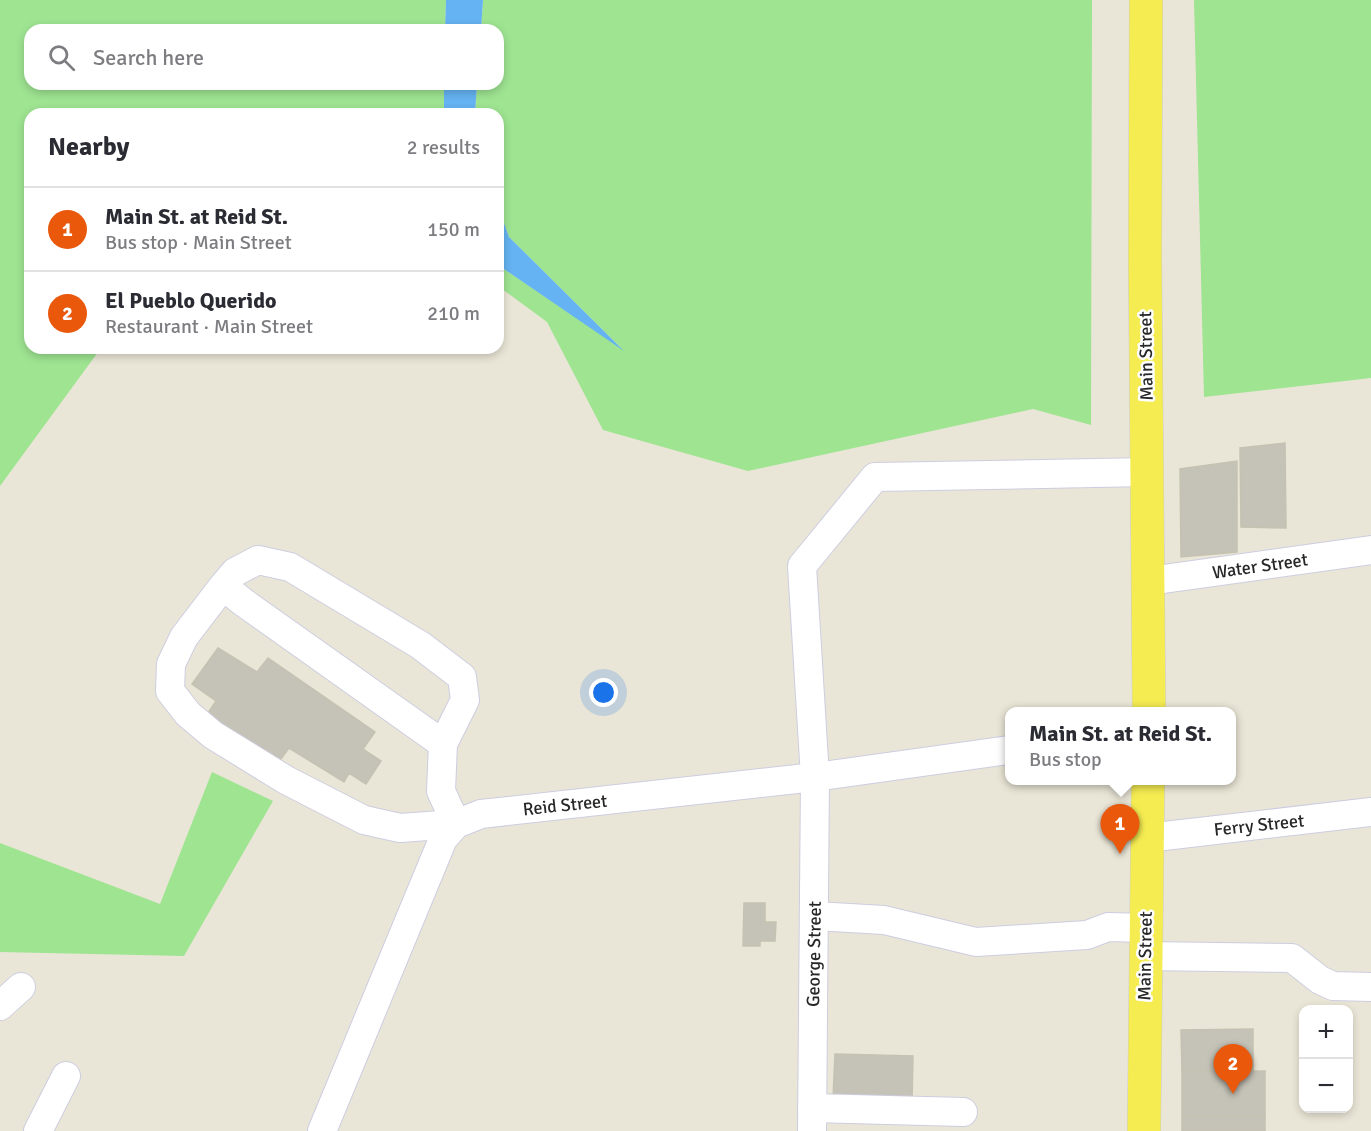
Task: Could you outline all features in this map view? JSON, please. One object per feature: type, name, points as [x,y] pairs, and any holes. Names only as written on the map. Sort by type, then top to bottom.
[{"type":"main road","name":"Main Street","points":[[1146,0],[1145,256],[1149,707]]},
{"type":"main road","name":"Main Street","points":[[1144,1131],[1148,785]]},
{"type":"street","name":"George Street","points":[[812,1120],[815,777],[802,567],[875,477],[1148,472]]},
{"type":"street","name":"Water Street","points":[[1149,581],[1371,550]]},
{"type":"street","name":"Reid Street","points":[[443,744],[465,700],[462,677],[420,645],[290,567],[258,560],[235,572],[184,637],[171,664],[170,691],[188,714],[213,735],[286,780],[364,820],[400,828],[456,824],[480,814],[815,777],[1005,751]]},
{"type":"street","points":[[224,586],[243,602],[443,744],[441,791],[456,824],[443,839],[322,1131]]},
{"type":"street","name":"Ferry Street","points":[[1147,838],[1371,812]]},
{"type":"street","points":[[815,916],[884,920],[976,942],[1087,935],[1108,927],[1145,942],[1292,958],[1320,980],[1333,986],[1371,987]]},
{"type":"street","points":[[0,1006],[21,987]]},
{"type":"street","points":[[38,1131],[66,1076]]},
{"type":"street","points":[[812,1120],[963,1112]]},
{"type":"green space","points":[[0,0],[446,0],[445,24],[24,24],[24,90],[444,90],[444,108],[24,108],[24,354],[97,354],[0,486]]},
{"type":"green space","points":[[483,0],[1092,0],[1091,425],[1033,409],[748,471],[603,430],[547,322],[504,290],[504,269],[621,348],[509,237],[504,223],[504,108],[475,108],[477,90],[504,90],[504,24],[481,24]]},
{"type":"green space","points":[[1194,0],[1371,0],[1371,378],[1204,397]]},
{"type":"green space","points":[[212,772],[273,801],[184,956],[0,952],[0,843],[160,904]]},
{"type":"water","points":[[446,0],[483,0],[481,24],[445,24]]},
{"type":"water","points":[[444,90],[477,90],[475,108],[444,108]]},
{"type":"water","points":[[504,223],[509,237],[624,351],[504,269]]},
{"type":"building","points":[[1285,443],[1286,528],[1241,527],[1240,448]]},
{"type":"building","points":[[1237,461],[1237,552],[1181,557],[1180,469]]},
{"type":"building","points":[[218,648],[257,672],[268,658],[375,732],[363,749],[381,761],[366,784],[349,773],[344,782],[289,748],[278,763],[208,713],[216,701],[192,684]]},
{"type":"building","points":[[744,903],[765,903],[765,922],[776,922],[775,941],[760,941],[760,946],[743,946]]},
{"type":"building","points":[[1253,1029],[1253,1071],[1182,1072],[1181,1030]]},
{"type":"building","points":[[835,1054],[913,1056],[912,1102],[833,1099]]},
{"type":"building","points":[[1265,1071],[1265,1117],[1182,1117],[1182,1072]]},
{"type":"building","points":[[1182,1117],[1265,1117],[1265,1131],[1182,1131]]},
{"type":"place","name":"Main St. at Reid St.","points":[[1120,854]]},
{"type":"place","name":"El Pueblo Querido","points":[[1233,1094]]}]
